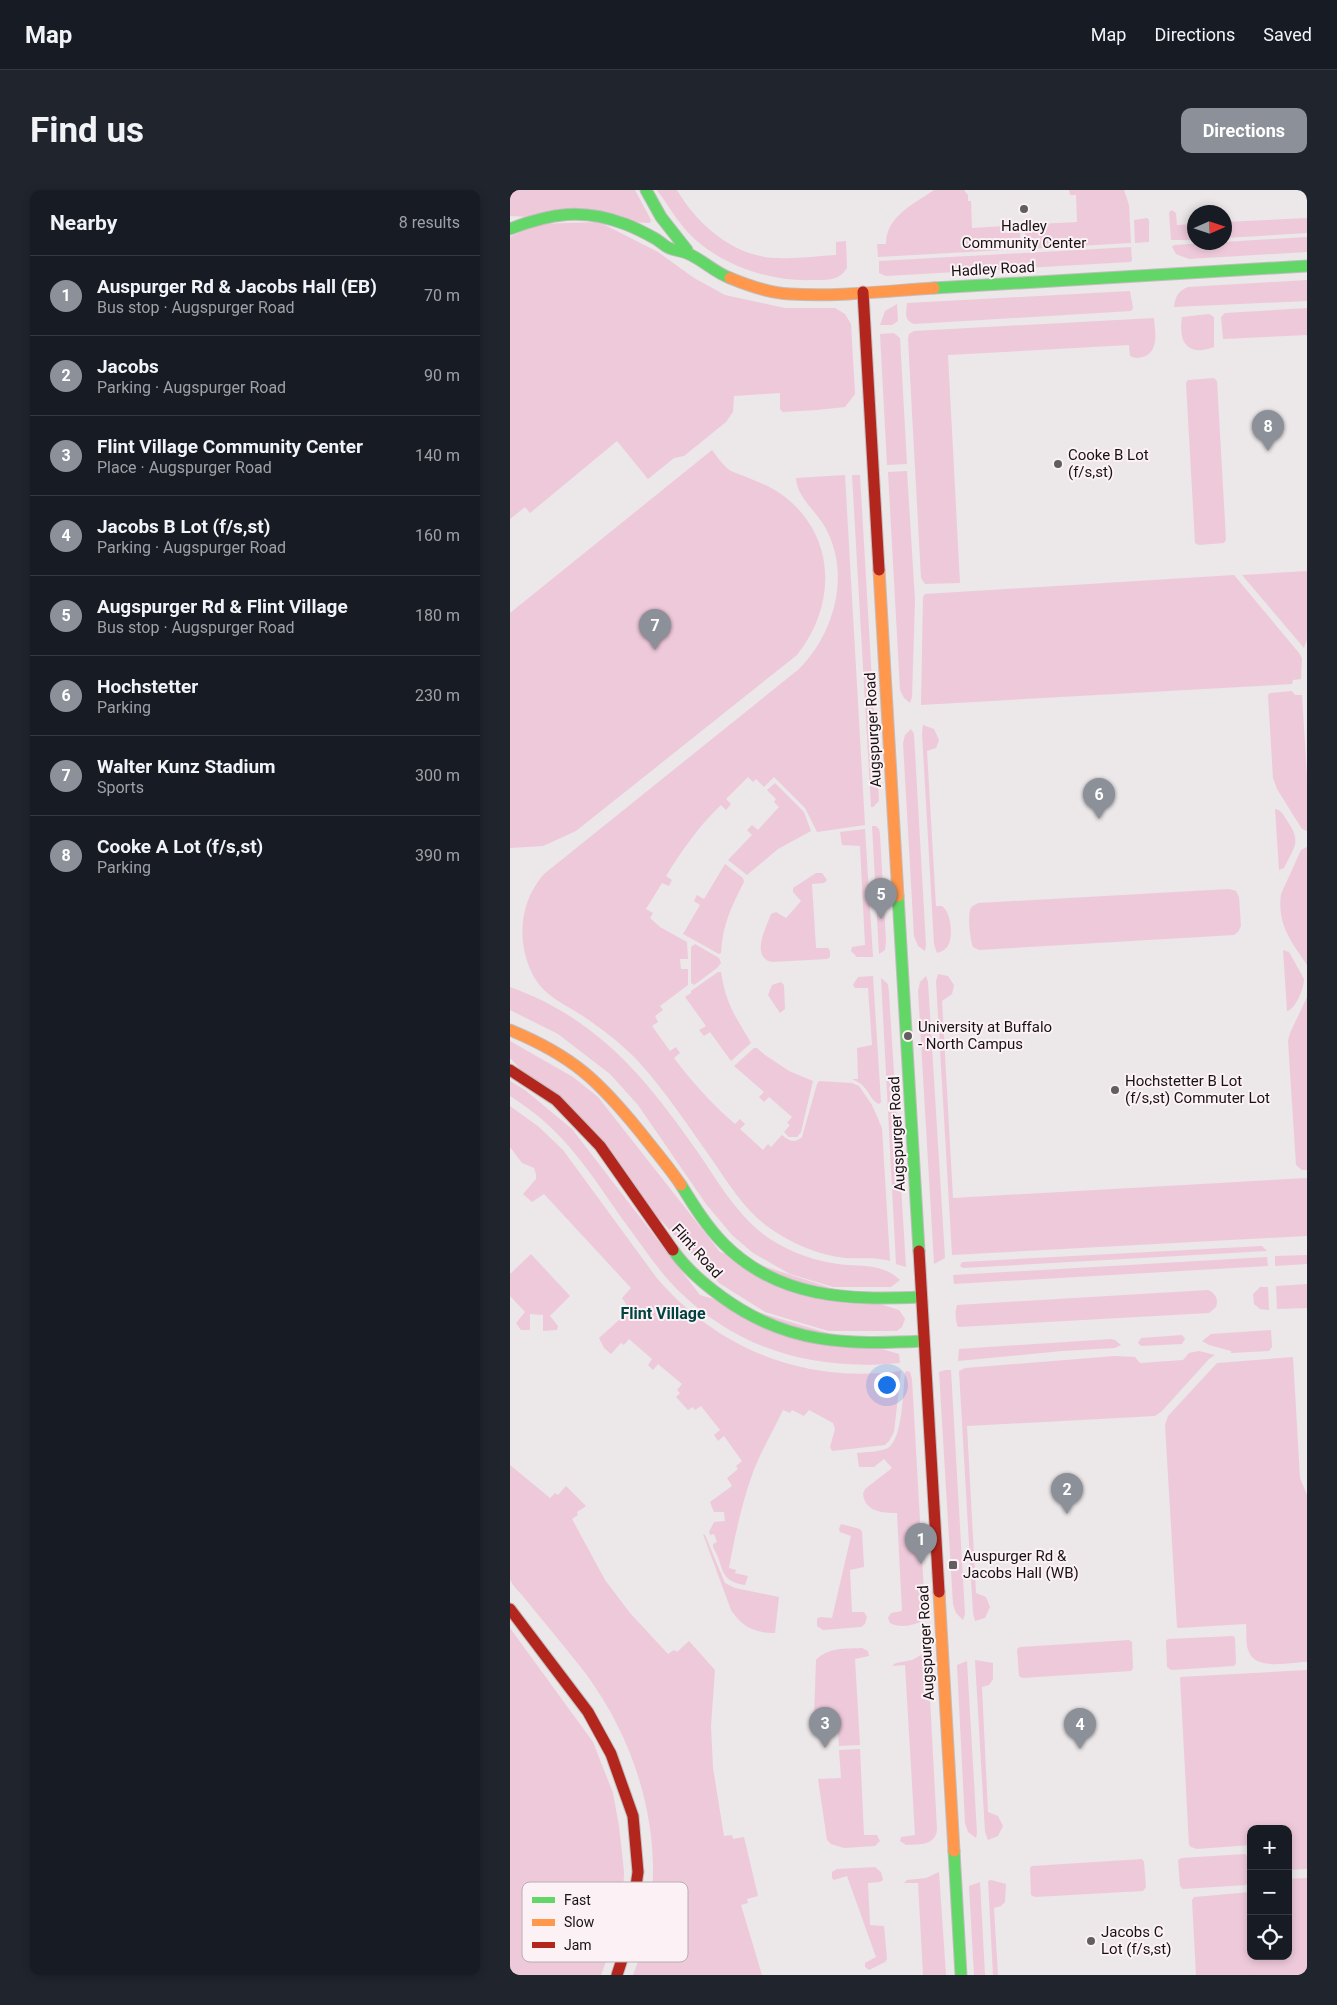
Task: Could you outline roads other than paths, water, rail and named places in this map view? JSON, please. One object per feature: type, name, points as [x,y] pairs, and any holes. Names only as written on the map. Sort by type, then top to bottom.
[{"type":"street","points":[[646,190],[661,217],[690,254]]},
{"type":"street","points":[[510,230],[546,216],[568,214],[592,215],[626,224],[656,239],[669,248],[690,254]]},
{"type":"street","name":"Hadley Road","points":[[690,254],[722,275],[764,290],[806,295],[1307,266]]},
{"type":"street","name":"Augspurger Road","points":[[863,292],[960,1975]]},
{"type":"street","name":"Flint Road","points":[[510,1030],[542,1045],[596,1081],[618,1104],[665,1161],[704,1219],[724,1244],[763,1272],[787,1285],[827,1296],[852,1300],[921,1297]]},
{"type":"street","name":"Flint Road","points":[[510,1070],[556,1100],[600,1146],[675,1253],[700,1282],[740,1311],[780,1329],[837,1342],[888,1343],[924,1341]]},
{"type":"street","points":[[510,1610],[588,1712],[611,1754],[633,1816],[638,1872],[637,1882]]},
{"type":"street","points":[[617,1975],[621,1962]]},
{"type":"place","name":"Hadley Community Center","points":[[1024,209]]},
{"type":"place","name":"Cooke A Lot (f/s,st)","points":[[1268,451]]},
{"type":"place","name":"Cooke B Lot (f/s,st)","points":[[1058,464]]},
{"type":"place","name":"Walter Kunz Stadium","points":[[655,650]]},
{"type":"place","name":"Hochstetter","points":[[1099,819]]},
{"type":"place","name":"Augspurger Rd & Flint Village","points":[[881,919]]},
{"type":"place","name":"University at Buffalo - North Campus","points":[[908,1036]]},
{"type":"place","name":"Hochstetter B Lot (f/s,st) Commuter Lot","points":[[1115,1090]]},
{"type":"place","name":"Jacobs","points":[[1067,1514]]},
{"type":"place","name":"Auspurger Rd & Jacobs Hall (EB)","points":[[921,1564]]},
{"type":"place","name":"Auspurger Rd & Jacobs Hall (WB)","points":[[953,1565]]},
{"type":"place","name":"Flint Village Community Center","points":[[825,1748]]},
{"type":"place","name":"Jacobs B Lot (f/s,st)","points":[[1080,1749]]},
{"type":"place","name":"Jacobs C Lot (f/s,st)","points":[[1091,1941]]},
{"type":"district","name":"Flint Village","points":[[663,1313]]}]
